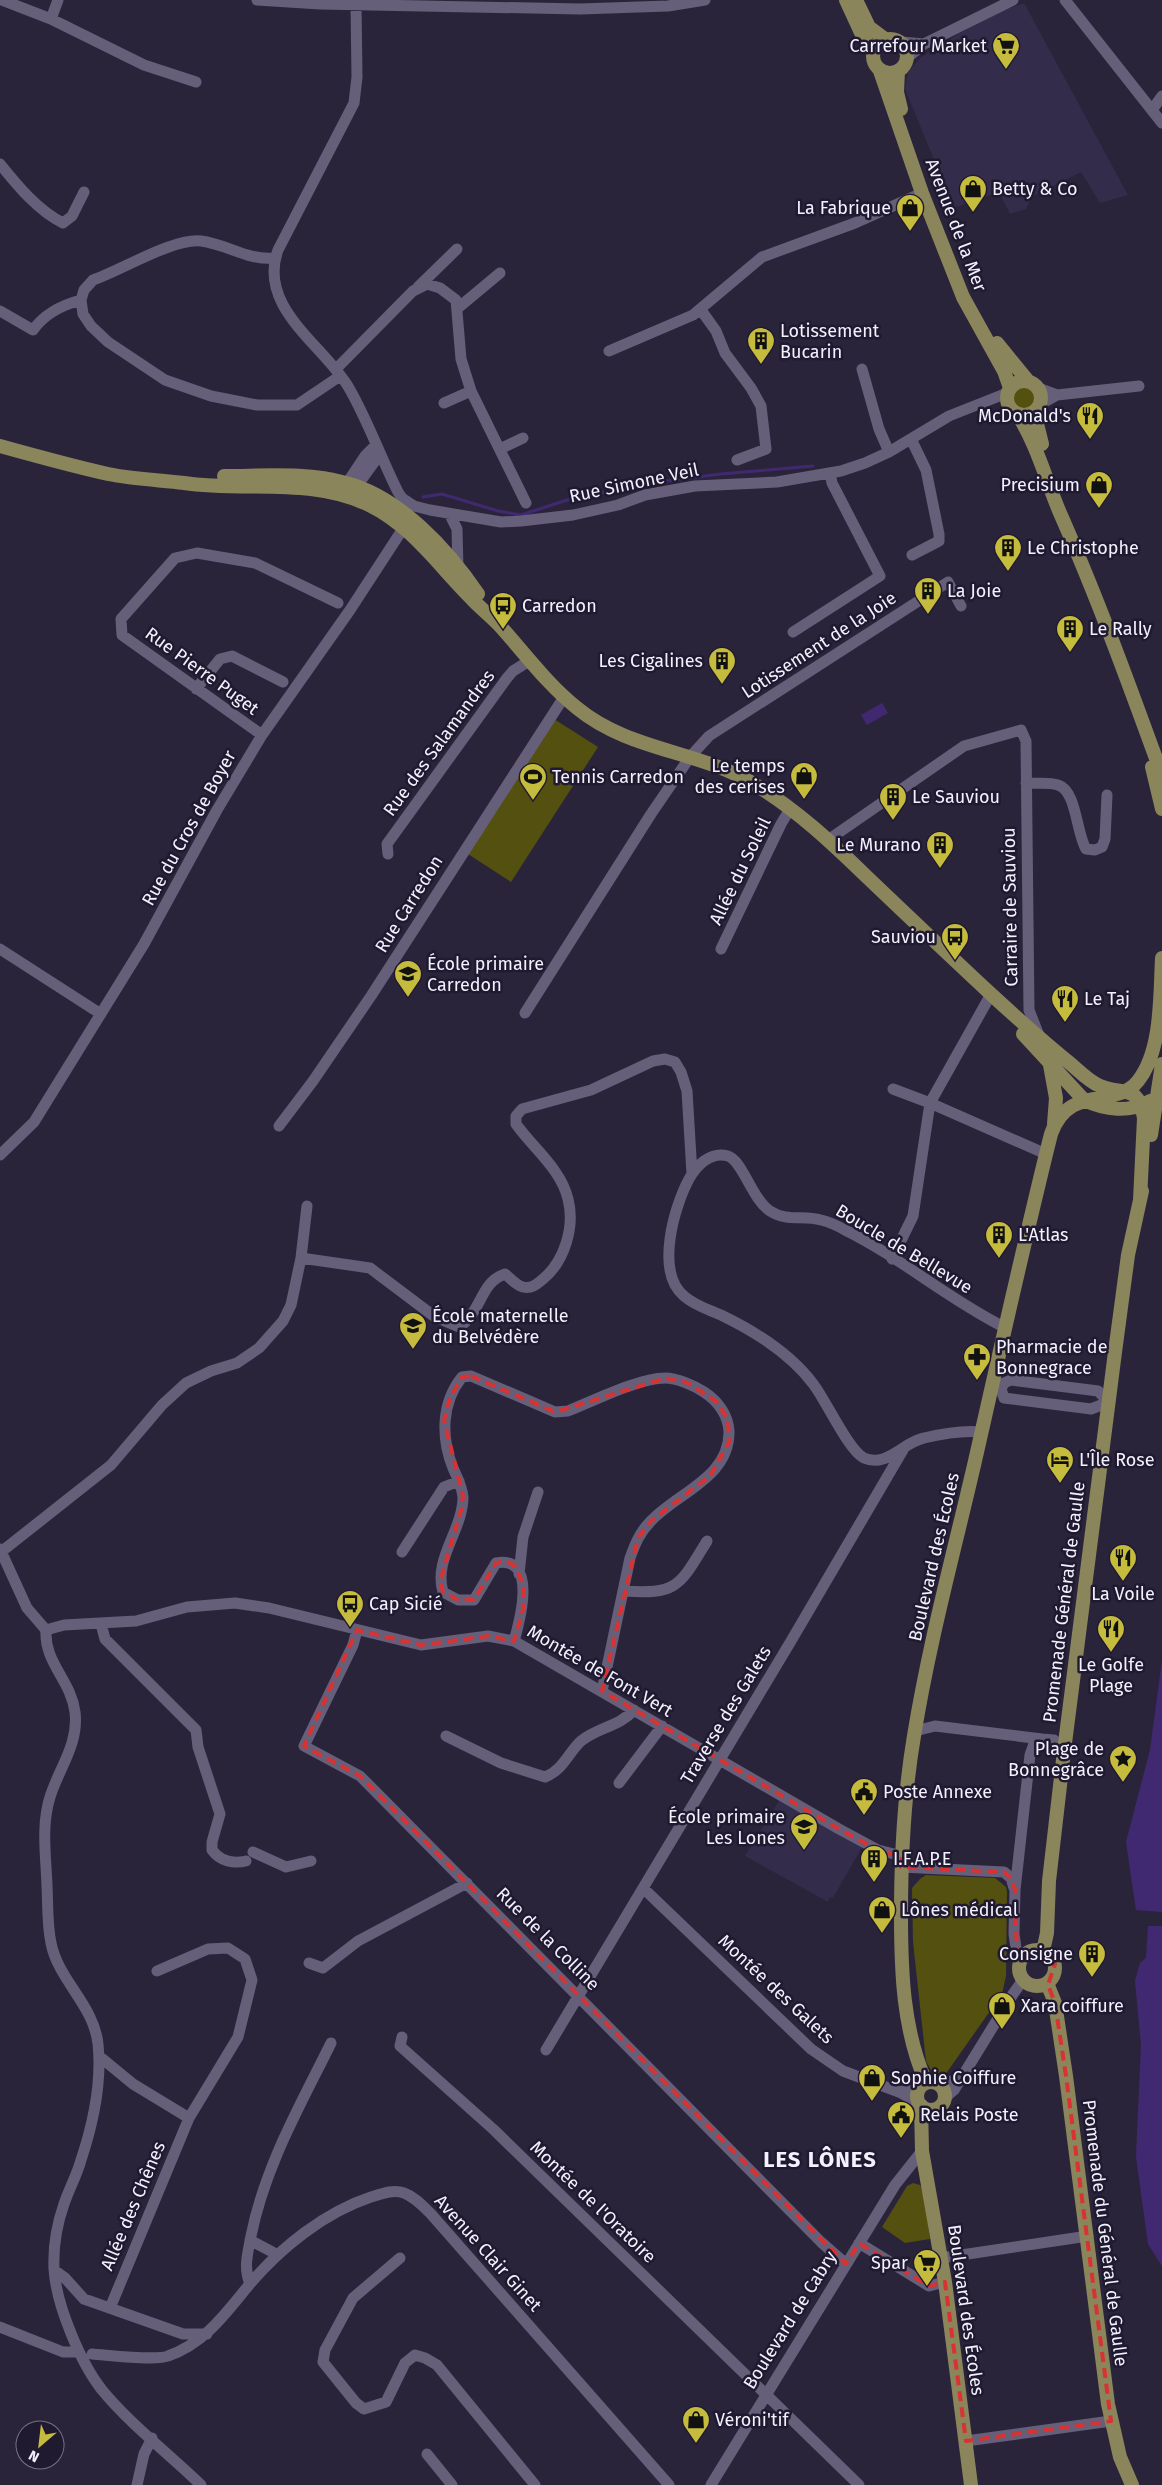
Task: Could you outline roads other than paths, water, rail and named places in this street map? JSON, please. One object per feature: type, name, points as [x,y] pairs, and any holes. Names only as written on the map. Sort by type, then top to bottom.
[{"type":"main road","points":[[846,0],[864,39],[873,51],[874,62],[880,71],[886,73],[898,71],[906,63],[905,47],[901,42],[891,38],[880,41],[873,51]]},
{"type":"main road","points":[[856,0],[870,27],[885,39]]},
{"type":"main road","name":"Avenue de la Mer","points":[[880,71],[922,193],[963,297],[1004,371],[1008,390]]},
{"type":"main road","name":"Avenue de la Mer","points":[[898,71],[897,92],[909,136],[961,279],[984,326],[1014,366],[1033,384]]},
{"type":"main road","points":[[1078,548],[1060,512],[1028,430],[1018,415],[1010,408],[1008,390],[1020,381],[1033,384],[1038,408],[1036,428],[1162,775]]},
{"type":"main road","points":[[1018,415],[1038,408]]},
{"type":"main road","points":[[0,446],[109,474],[186,484],[277,487],[332,492],[368,504],[407,522],[470,598],[498,623]]},
{"type":"main road","points":[[166,480],[186,476],[302,476],[351,486],[383,499],[458,569],[498,623],[564,697],[597,723],[617,734],[643,745],[690,757],[734,772],[790,808],[828,840],[1040,1040],[1096,1084],[1125,1090],[1136,1096],[1142,1106]]},
{"type":"main road","points":[[1138,708],[1140,726],[1158,787],[1162,809]]},
{"type":"main road","points":[[1054,1124],[1070,1108],[1084,1100],[1114,1095],[1138,1082],[1153,1052],[1160,1012],[1162,958]]},
{"type":"main road","points":[[977,981],[1050,1064],[1084,1100],[1095,1106],[1134,1108],[1142,1106],[1157,1097],[1162,1064]]},
{"type":"main road","name":"Boulevard des Écoles","points":[[928,2084],[916,2059],[907,2022],[901,1940],[902,1861],[906,1799],[915,1731],[981,1432],[996,1389],[1004,1327],[1054,1124],[1055,1088],[1050,1064]]},
{"type":"main road","name":"Promenade Général de Gaulle","points":[[1043,1951],[1047,1933],[1049,1881],[1064,1751],[1128,1255],[1140,1200],[1157,1097]]},
{"type":"main road","name":"Promenade Général de Gaulle","points":[[1140,1200],[1144,1118],[1142,1106]]},
{"type":"main road","points":[[1033,1950],[1043,1951],[1052,1958],[1055,1964],[1054,1975],[1047,1983],[1037,1986],[1024,1980],[1019,1970],[1021,1959],[1033,1950]]},
{"type":"main road","name":"Promenade du Général de Gaulle","points":[[1047,1983],[1057,2012],[1111,2421],[1120,2457],[1132,2485]]},
{"type":"main road","points":[[922,2146],[941,2103],[944,2090],[928,2084],[917,2096],[920,2104],[929,2110],[941,2103]]},
{"type":"main road","name":"Boulevard des Écoles","points":[[920,2104],[925,2171],[945,2282],[971,2485]]},
{"type":"street","points":[[2,0],[50,20],[144,65],[196,82]]},
{"type":"street","points":[[50,20],[58,0]]},
{"type":"street","points":[[257,0],[356,5],[580,9],[668,6],[704,0]]},
{"type":"street","points":[[907,58],[924,44],[1013,0]]},
{"type":"street","points":[[1066,0],[1162,123]]},
{"type":"street","points":[[356,5],[357,77],[354,103],[275,258],[250,256],[201,241],[184,241],[93,280],[84,290],[81,300],[83,314],[91,326],[108,342],[165,380],[210,396],[257,405],[297,405],[338,372],[413,292],[457,249]]},
{"type":"street","points":[[901,42],[924,44]]},
{"type":"street","points":[[1152,110],[1162,96]]},
{"type":"street","points":[[0,164],[52,218],[63,223],[72,216],[84,192]]},
{"type":"street","points":[[609,351],[693,315],[762,257],[855,223],[922,193]]},
{"type":"street","name":"Rue Simone Veil","points":[[275,258],[274,280],[282,304],[289,316],[338,372],[355,399],[402,498],[414,506],[450,515],[501,522],[521,521],[573,515],[618,505],[646,495],[695,486],[777,482],[830,473],[865,463],[889,452],[949,416],[1008,390]]},
{"type":"street","points":[[458,308],[500,273]]},
{"type":"street","points":[[413,292],[427,284],[440,288],[456,300],[461,359],[471,391],[526,503]]},
{"type":"street","points":[[0,311],[33,330],[38,323],[63,304],[81,300]]},
{"type":"street","points":[[701,310],[716,332],[724,353],[751,388],[761,406],[766,449],[737,460]]},
{"type":"street","points":[[862,369],[879,430],[889,452]]},
{"type":"street","points":[[1033,384],[1057,394],[1139,386]]},
{"type":"street","points":[[444,403],[471,391]]},
{"type":"street","points":[[1038,408],[1057,394]]},
{"type":"street","points":[[500,449],[523,438]]},
{"type":"street","points":[[911,439],[926,470],[939,534],[939,541],[912,554]]},
{"type":"street","points":[[332,492],[351,486],[378,450]]},
{"type":"street","points":[[793,632],[880,576],[832,483],[830,473]]},
{"type":"street","points":[[351,486],[368,504]]},
{"type":"street","points":[[450,515],[457,529],[458,569]]},
{"type":"street","name":"Rue du Cros de Boyer","points":[[0,1156],[34,1122],[144,944],[217,810],[262,735],[360,596],[407,522]]},
{"type":"street","name":"Rue Pierre Puget","points":[[262,735],[122,635],[121,619],[175,558],[197,553],[255,563],[338,603]]},
{"type":"street","name":"Lotissement de la Joie","points":[[690,757],[710,736],[948,582],[960,606]]},
{"type":"street","points":[[196,689],[220,659],[232,656],[282,682]]},
{"type":"street","name":"Rue des Salamandres","points":[[388,854],[388,844],[513,671],[514,662],[526,656]]},
{"type":"street","name":"Rue Carredon","points":[[279,1126],[313,1081],[371,996],[564,697]]},
{"type":"street","name":"Carraire de Sauviou","points":[[828,840],[964,746],[1021,730],[1026,741],[1029,1010],[1040,1040]]},
{"type":"street","points":[[525,1013],[650,814],[690,757]]},
{"type":"street","points":[[1026,783],[1058,785],[1066,790],[1072,801],[1081,841],[1086,849],[1095,850],[1102,847],[1105,839],[1107,795]]},
{"type":"street","name":"Allée du Soleil","points":[[722,949],[790,808]]},
{"type":"street","points":[[0,949],[101,1014]]},
{"type":"street","points":[[892,1259],[913,1216],[930,1102],[990,996]]},
{"type":"street","name":"Carraire de Sauviou","points":[[1013,1015],[1029,1010]]},
{"type":"street","points":[[301,1258],[370,1268],[434,1316],[459,1327],[469,1320],[486,1288],[495,1277],[505,1274],[522,1287],[534,1287],[559,1262],[567,1241],[570,1220],[569,1200],[564,1185],[516,1124],[516,1116],[522,1109],[591,1090],[653,1062],[665,1059],[675,1062],[681,1072],[687,1091],[692,1174]]},
{"type":"street","points":[[893,1089],[930,1102],[1046,1154]]},
{"type":"street","name":"Boucle de Bellevue","points":[[981,1432],[922,1438],[885,1459],[872,1460],[862,1457],[853,1448],[814,1385],[790,1357],[724,1316],[694,1303],[678,1290],[674,1282],[669,1256],[675,1209],[692,1174],[703,1161],[712,1157],[729,1156],[736,1161],[754,1196],[769,1210],[788,1219],[821,1220],[846,1230],[966,1307],[1004,1327]]},
{"type":"street","points":[[201,2485],[103,2391],[91,2375],[79,2352],[64,2312],[54,2270],[58,2218],[81,2161],[98,2082],[99,2056],[97,2036],[90,2014],[54,1956],[50,1940],[45,1834],[46,1815],[50,1796],[69,1754],[75,1733],[75,1712],[69,1690],[46,1649],[46,1630],[27,1608],[1,1550],[110,1465],[162,1405],[186,1383],[210,1371],[238,1363],[259,1348],[283,1322],[291,1306],[301,1258],[307,1206]]},
{"type":"street","points":[[514,1641],[523,1609],[523,1584],[515,1566],[506,1561],[496,1562],[474,1600],[458,1600],[443,1592],[440,1582],[442,1566],[461,1510],[463,1496],[459,1481],[452,1467],[444,1420],[450,1398],[462,1377],[471,1376],[555,1412],[568,1410],[648,1380],[666,1378],[688,1383],[704,1392],[716,1402],[728,1420],[729,1442],[721,1460],[710,1476],[651,1521],[638,1538],[630,1558],[602,1691]]},
{"type":"street","points":[[1011,1380],[1098,1391],[1109,1402],[1091,1409],[1004,1398],[996,1389],[1011,1380]]},
{"type":"street","name":"Traverse des Galets","points":[[546,2050],[580,1996],[903,1449]]},
{"type":"street","points":[[402,1552],[444,1487],[459,1481]]},
{"type":"street","points":[[519,1575],[523,1537],[538,1492]]},
{"type":"street","points":[[624,1591],[661,1592],[675,1585],[685,1578],[707,1541]]},
{"type":"street","name":"Montée de Font Vert","points":[[46,1630],[64,1625],[101,1624],[149,1618],[204,1604],[235,1603],[269,1608],[422,1644],[488,1636],[514,1641],[878,1850],[902,1861],[1004,1872],[1011,1878],[1015,1890]]},
{"type":"street","points":[[101,1624],[105,1639],[196,1730],[198,1747],[220,1814],[212,1842],[212,1850],[223,1859],[237,1863],[249,1857],[286,1867],[311,1861]]},
{"type":"street","name":"Rue de la Colline","points":[[357,1630],[353,1645],[304,1746],[360,1776],[580,1996],[820,2242],[846,2264]]},
{"type":"street","points":[[446,1736],[501,1762],[545,1777],[558,1769],[580,1743],[594,1733],[617,1725],[634,1710]]},
{"type":"street","points":[[619,1782],[662,1726]]},
{"type":"street","points":[[915,1731],[935,1726],[1054,1740],[1064,1751]]},
{"type":"street","points":[[1021,1959],[1017,1955],[1014,1934],[1015,1890],[1030,1755],[1034,1744],[1042,1739]]},
{"type":"street","points":[[309,1964],[322,1968],[358,1941],[467,1883]]},
{"type":"street","name":"Montée des Galets","points":[[643,1888],[812,2049],[843,2071],[860,2079],[899,2092],[920,2104]]},
{"type":"street","name":"Allée des Chênes","points":[[110,2308],[190,2118],[238,2037],[252,1980],[245,1959],[228,1948],[208,1949],[157,1971]]},
{"type":"street","points":[[941,2103],[950,2095],[1012,1994],[1024,1980]]},
{"type":"street","name":"Montée de l'Oratoire","points":[[402,2037],[400,2046],[493,2129],[766,2393]]},
{"type":"street","points":[[250,2284],[245,2272],[258,2201],[277,2151],[331,2043]]},
{"type":"street","points":[[99,2056],[133,2084],[190,2118]]},
{"type":"street","points":[[928,2084],[960,2080]]},
{"type":"street","name":"Montée des Galets","points":[[899,2092],[928,2084]]},
{"type":"street","name":"Boulevard de Cabry","points":[[710,2485],[859,2243],[922,2146]]},
{"type":"street","points":[[902,2175],[925,2171]]},
{"type":"street","name":"Avenue Clair Ginet","points":[[92,2354],[166,2357],[207,2334],[278,2254],[322,2221],[358,2201],[389,2192],[403,2192],[418,2201],[431,2214],[669,2485]]},
{"type":"street","points":[[941,2258],[1088,2236]]},
{"type":"street","points":[[250,2240],[278,2254]]},
{"type":"street","points":[[859,2243],[929,2286],[945,2282]]},
{"type":"street","points":[[400,2258],[353,2298],[325,2350],[323,2362],[356,2403],[364,2409],[386,2402],[405,2363],[414,2355],[425,2358],[437,2365],[535,2485]]},
{"type":"street","points":[[54,2270],[65,2278],[84,2299],[183,2334],[207,2334]]},
{"type":"street","points":[[0,2327],[63,2352],[79,2352]]},
{"type":"street","points":[[766,2393],[859,2485]]},
{"type":"street","points":[[966,2441],[1111,2421]]},
{"type":"street","points":[[137,2485],[144,2454],[152,2438]]},
{"type":"street","points":[[427,2454],[452,2485]]},
{"type":"waterway","points":[[423,497],[442,494],[498,511],[521,515],[567,500],[650,483],[721,474],[813,466]]},
{"type":"place","name":"Carrefour Market","points":[[1006,70]]},
{"type":"place","name":"Betty & Co","points":[[973,213]]},
{"type":"place","name":"La Fabrique","points":[[910,232]]},
{"type":"place","name":"Lotissement Bucarin","points":[[761,365]]},
{"type":"place","name":"McDonald's","points":[[1090,440]]},
{"type":"place","name":"Precisium","points":[[1099,509]]},
{"type":"place","name":"Le Christophe","points":[[1008,572]]},
{"type":"place","name":"La Joie","points":[[928,615]]},
{"type":"place","name":"Carredon","points":[[503,630]]},
{"type":"place","name":"Le Rally","points":[[1070,653]]},
{"type":"place","name":"Les Cigalines","points":[[722,685]]},
{"type":"place","name":"Le temps des cerises","points":[[804,800]]},
{"type":"place","name":"Tennis Carredon","points":[[533,801]]},
{"type":"place","name":"Le Sauviou","points":[[893,821]]},
{"type":"place","name":"Le Murano","points":[[940,869]]},
{"type":"place","name":"Sauviou","points":[[955,961]]},
{"type":"place","name":"École primaire Carredon","points":[[408,998]]},
{"type":"place","name":"Le Taj","points":[[1065,1023]]},
{"type":"place","name":"L'Atlas","points":[[999,1259]]},
{"type":"place","name":"École maternelle du Belvédère","points":[[413,1350]]},
{"type":"place","name":"Pharmacie de Bonnegrace","points":[[977,1381]]},
{"type":"place","name":"L'Île Rose","points":[[1060,1484]]},
{"type":"place","name":"La Voile","points":[[1123,1582]]},
{"type":"place","name":"Cap Sicié","points":[[350,1628]]},
{"type":"place","name":"Le Golfe Plage","points":[[1111,1653]]},
{"type":"place","name":"Plage de Bonnegrâce","points":[[1123,1783]]},
{"type":"place","name":"Poste Annexe","points":[[864,1816]]},
{"type":"place","name":"École primaire Les Lones","points":[[804,1851]]},
{"type":"place","name":"I.F.A.P.E","points":[[874,1883]]},
{"type":"place","name":"Lônes médical","points":[[882,1934]]},
{"type":"place","name":"Consigne","points":[[1092,1978]]},
{"type":"place","name":"Xara coiffure","points":[[1002,2030]]},
{"type":"place","name":"Sophie Coiffure","points":[[872,2102]]},
{"type":"place","name":"Relais Poste","points":[[901,2139]]},
{"type":"place","name":"Spar","points":[[927,2287]]},
{"type":"place","name":"Véroni'tif","points":[[696,2444]]},
{"type":"district","name":"LES LÔNES","points":[[820,2159]]}]
